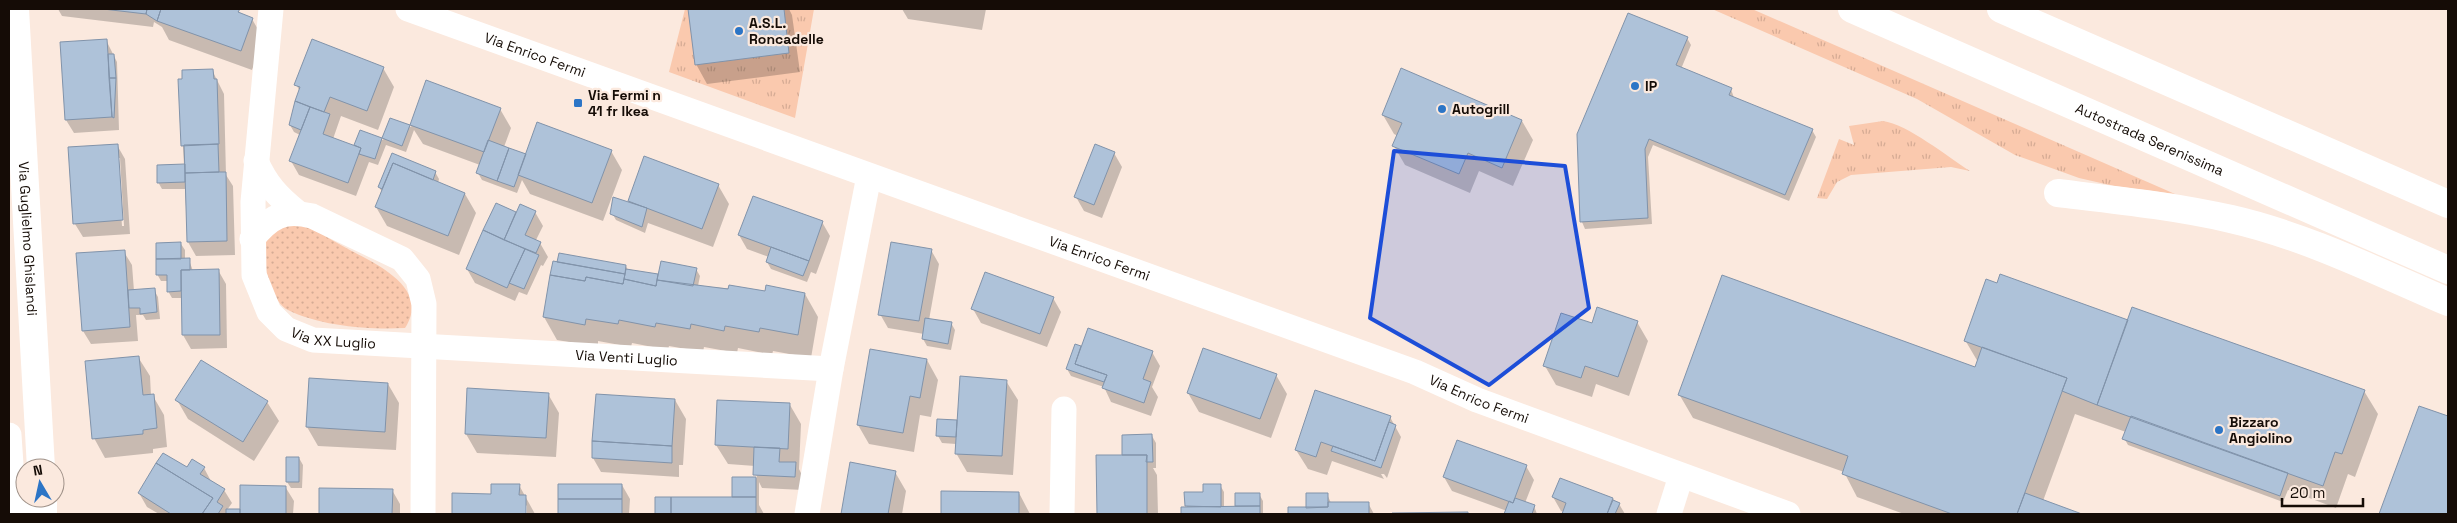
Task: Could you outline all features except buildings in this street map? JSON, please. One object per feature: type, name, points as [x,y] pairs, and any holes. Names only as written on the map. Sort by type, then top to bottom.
[{"type":"main road","name":"Via Guglielmo Ghislandi","points":[[15,9],[40,458]]},
{"type":"main road","name":"Autostrada Serenissima","points":[[1852,9],[2448,270]]},
{"type":"main road","points":[[2001,9],[2448,204]]},
{"type":"main road","points":[[2058,193],[2154,205],[2233,220],[2316,246],[2448,302]]},
{"type":"street","name":"Via XX Luglio","points":[[271,9],[256,161],[252,239],[254,276],[269,312],[286,329],[312,340],[423,346]]},
{"type":"street","name":"Via Enrico Fermi","points":[[408,9],[1415,372],[1477,400],[1788,514]]},
{"type":"street","points":[[256,161],[263,178],[275,195],[297,212],[312,216],[402,259],[418,279],[424,304],[423,514]]},
{"type":"street","points":[[807,514],[831,369],[869,176]]},
{"type":"street","points":[[252,239],[264,225],[278,215],[297,212]]},
{"type":"street","name":"Via Venti Luglio","points":[[423,346],[831,369]]},
{"type":"street","points":[[1062,514],[1064,409]]},
{"type":"street","points":[[9,435],[14,509],[24,508]]},
{"type":"street","points":[[1669,514],[1682,476]]},
{"type":"highlighted area","points":[[1394,151],[1565,166],[1589,308],[1489,385],[1370,318]]},
{"type":"green space","points":[[685,9],[814,9],[795,118],[669,72]]},
{"type":"green space","points":[[1712,9],[1752,9],[2175,194],[2114,186],[2079,178],[2015,155],[1917,99]]},
{"type":"green space","points":[[1883,121],[1893,123],[1915,134],[1970,171],[1951,167],[1851,175],[1837,182],[1827,199],[1817,198],[1839,139],[1854,145],[1849,126]]},
{"type":"green space","points":[[293,222],[372,262],[397,279],[406,289],[411,301],[411,314],[405,328],[345,326],[315,320],[288,310],[282,305],[276,298],[268,279],[265,258],[266,241],[270,233],[280,226]]},
{"type":"place","name":"A.S.L. Roncadelle","points":[[739,31]]},
{"type":"place","name":"IP","points":[[1635,86]]},
{"type":"place","name":"Via Fermi n 41 fr Ikea","points":[[578,103]]},
{"type":"place","name":"Autogrill","points":[[1442,109]]},
{"type":"place","name":"Bizzaro Angiolino","points":[[2219,430]]}]
